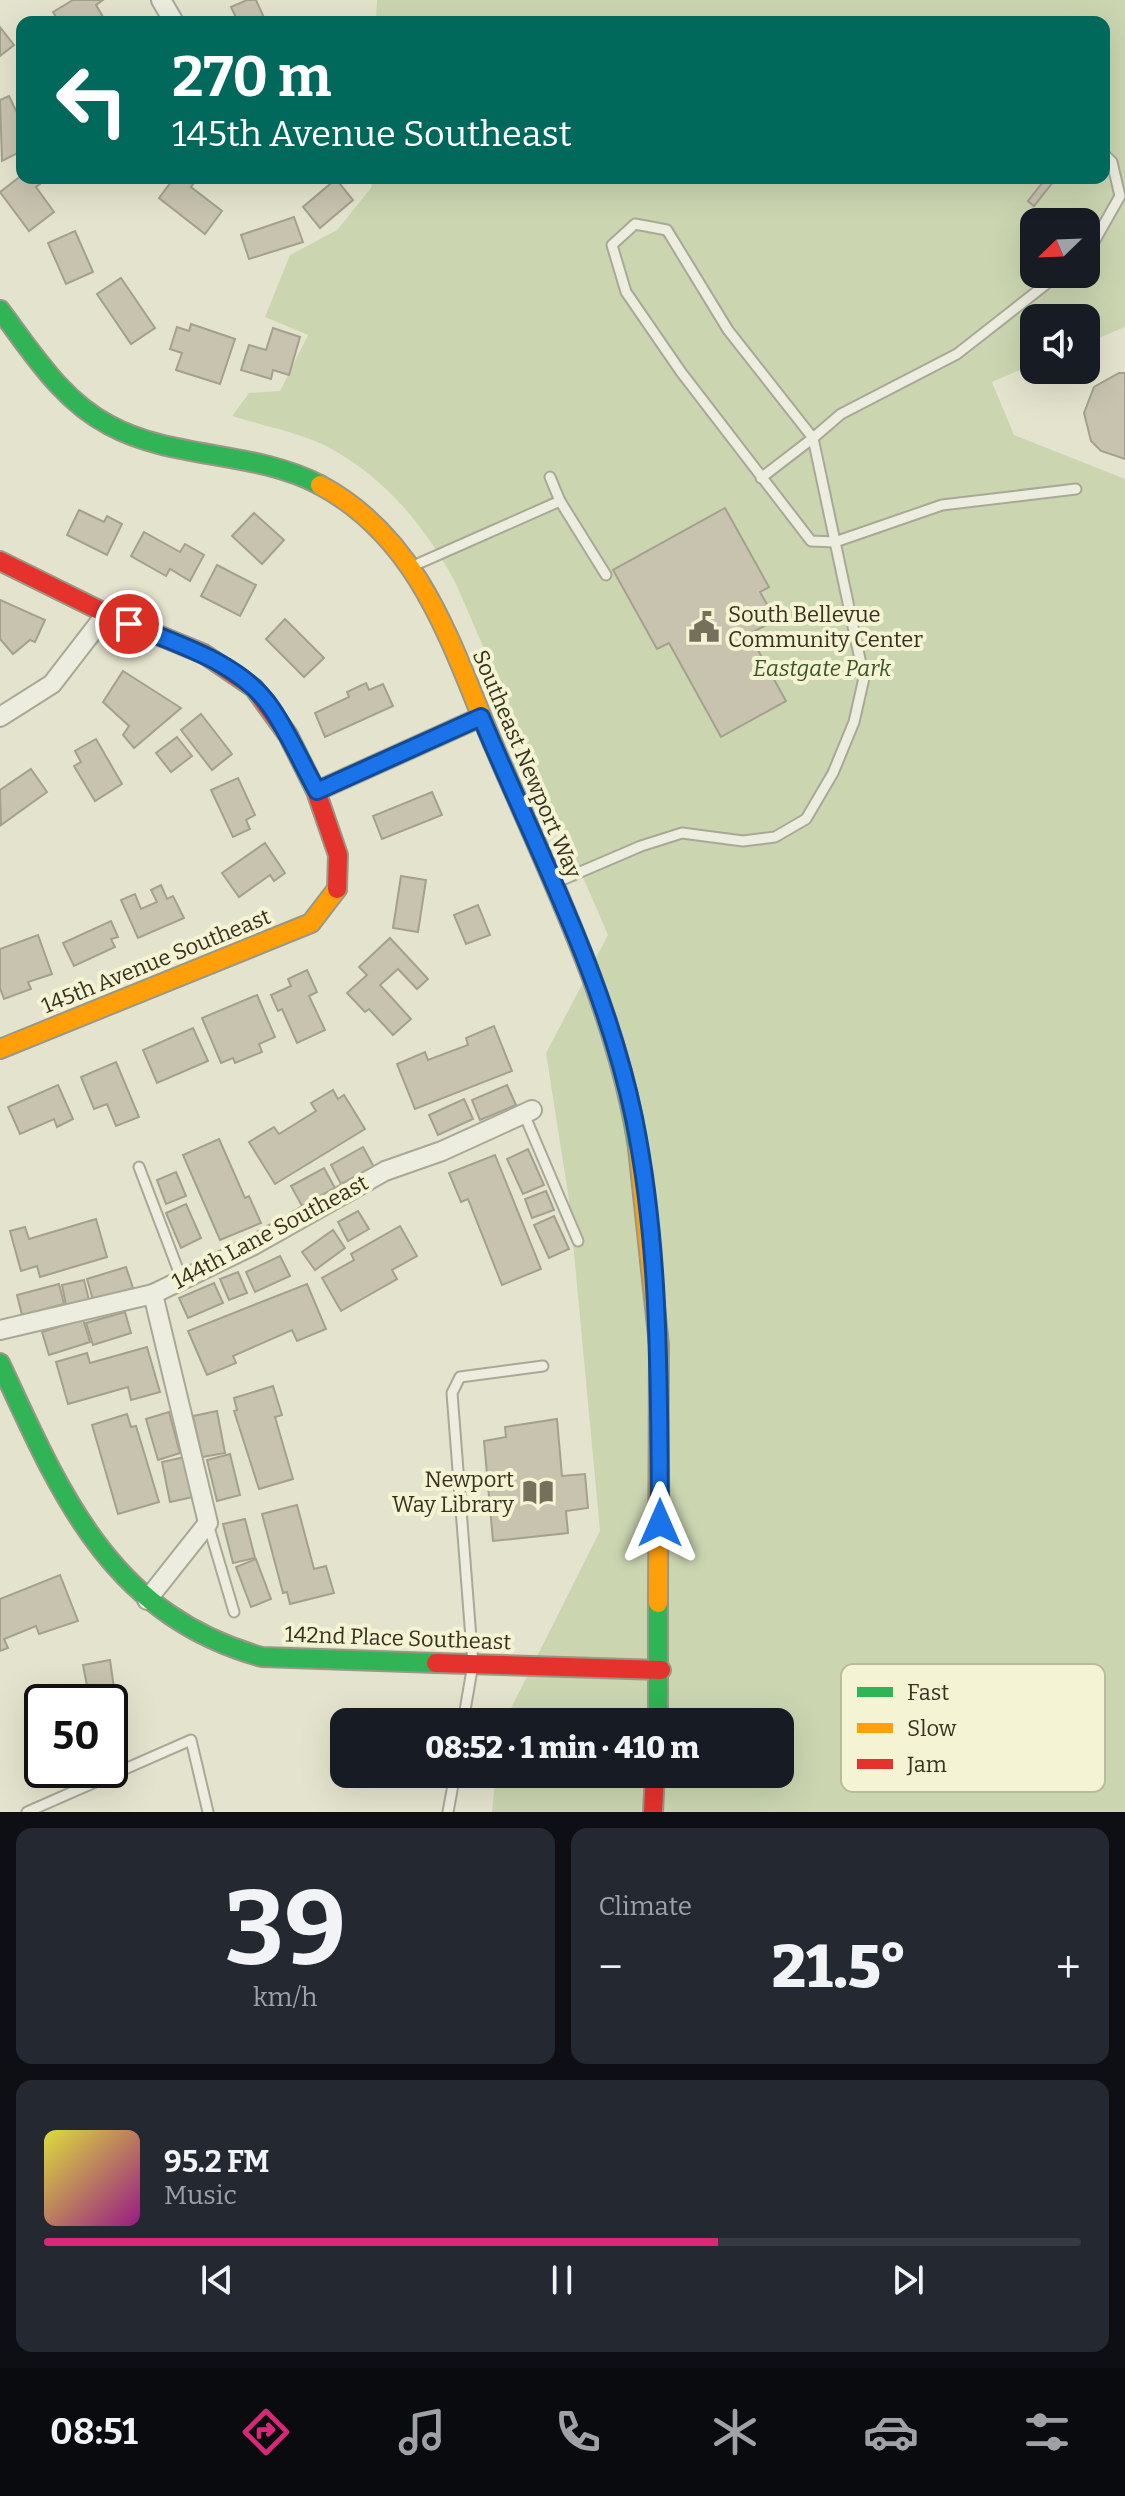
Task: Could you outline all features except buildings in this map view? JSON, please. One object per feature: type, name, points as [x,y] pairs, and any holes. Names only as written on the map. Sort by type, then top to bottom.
[{"type":"main road","name":"Southeast Newport Way","points":[[0,310],[61,388],[107,424],[143,441],[219,453],[304,474],[368,516],[413,566],[553,884],[618,1058],[634,1118],[644,1185],[659,1345],[659,1708]]},
{"type":"main road","points":[[0,561],[106,614],[198,653],[234,672],[254,688],[271,708],[317,791]]},
{"type":"main road","name":"145th Avenue Southeast","points":[[0,1049],[293,931],[326,910],[337,895],[340,859],[317,791]]},
{"type":"main road","name":"142nd Place Southeast","points":[[0,1363],[80,1524],[147,1600],[202,1634],[250,1655],[661,1670]]},
{"type":"main road","points":[[653,1812],[654,1788]]},
{"type":"street","points":[[0,717],[52,684],[106,614]]},
{"type":"street","points":[[317,791],[481,717]]},
{"type":"street","name":"144th Lane Southeast","points":[[0,1330],[153,1294],[254,1245],[385,1171],[442,1151],[528,1112]]},
{"type":"street","points":[[147,1600],[208,1523],[153,1294]]},
{"type":"lane","points":[[1100,231],[1120,196],[1110,160]]},
{"type":"lane","points":[[553,884],[641,846],[682,833],[743,841],[764,839],[775,837],[806,819],[833,773],[854,722],[864,678],[835,542],[813,438],[728,330],[667,230],[635,224],[612,245],[626,292],[761,478],[811,541],[835,542],[942,505],[1076,489]]},
{"type":"lane","points":[[761,478],[841,414],[957,354],[1041,288]]},
{"type":"lane","points":[[550,477],[560,501],[606,575]]},
{"type":"lane","points":[[413,566],[560,501]]},
{"type":"lane","points":[[528,1112],[578,1241]]},
{"type":"lane","points":[[139,1167],[182,1280]]},
{"type":"lane","points":[[465,1708],[473,1664],[452,1393],[460,1377],[543,1366]]},
{"type":"lane","points":[[208,1523],[234,1612]]},
{"type":"lane","points":[[27,1812],[191,1740],[208,1812]]},
{"type":"lane","points":[[448,1812],[452,1788]]},
{"type":"lane","points":[[50,1802],[55,1812]]},
{"type":"green space","name":"Eastgate Park","points":[[377,0],[1125,0],[1125,327],[1100,337],[1100,304],[1020,304],[1020,370],[992,382],[1014,435],[1125,479],[1125,1812],[492,1812],[495,1788],[794,1788],[794,1708],[511,1708],[600,1531],[569,1200],[546,1053],[608,935],[456,584],[417,523],[385,488],[347,458],[304,437],[232,416],[249,393],[280,391],[308,335],[265,317],[290,255],[337,230],[372,184],[1110,184],[1110,16],[376,16]]},
{"type":"traffic: fast","points":[[0,310],[62,389],[109,425],[160,444],[268,466],[320,485]]},
{"type":"traffic: fast","points":[[493,744],[598,994],[628,1097],[638,1148]]},
{"type":"traffic: fast","points":[[0,1363],[45,1458],[96,1543],[128,1580],[165,1612],[210,1638],[262,1657],[436,1663]]},
{"type":"traffic: fast","points":[[658,1603],[658,1708]]},
{"type":"traffic: slow","points":[[320,485],[355,508],[384,534],[408,565],[446,633],[493,744]]},
{"type":"traffic: slow","points":[[0,1049],[311,923],[337,889]]},
{"type":"traffic: slow","points":[[638,1148],[659,1345],[658,1603]]},
{"type":"traffic: jam","points":[[0,561],[109,615],[204,654],[254,688],[288,735],[316,791],[338,855],[337,889]]},
{"type":"traffic: jam","points":[[436,1663],[661,1670]]},
{"type":"traffic: jam","points":[[653,1812],[654,1788]]},
{"type":"place","name":"South Bellevue Community Center","points":[[704,627]]},
{"type":"place","name":"Newport Way Library","points":[[538,1492]]},
{"type":"route","points":[[129,624],[198,653],[234,672],[254,688],[271,708],[317,791],[481,717],[569,920],[618,1058],[634,1118],[644,1185],[659,1345],[660,1523]]}]
